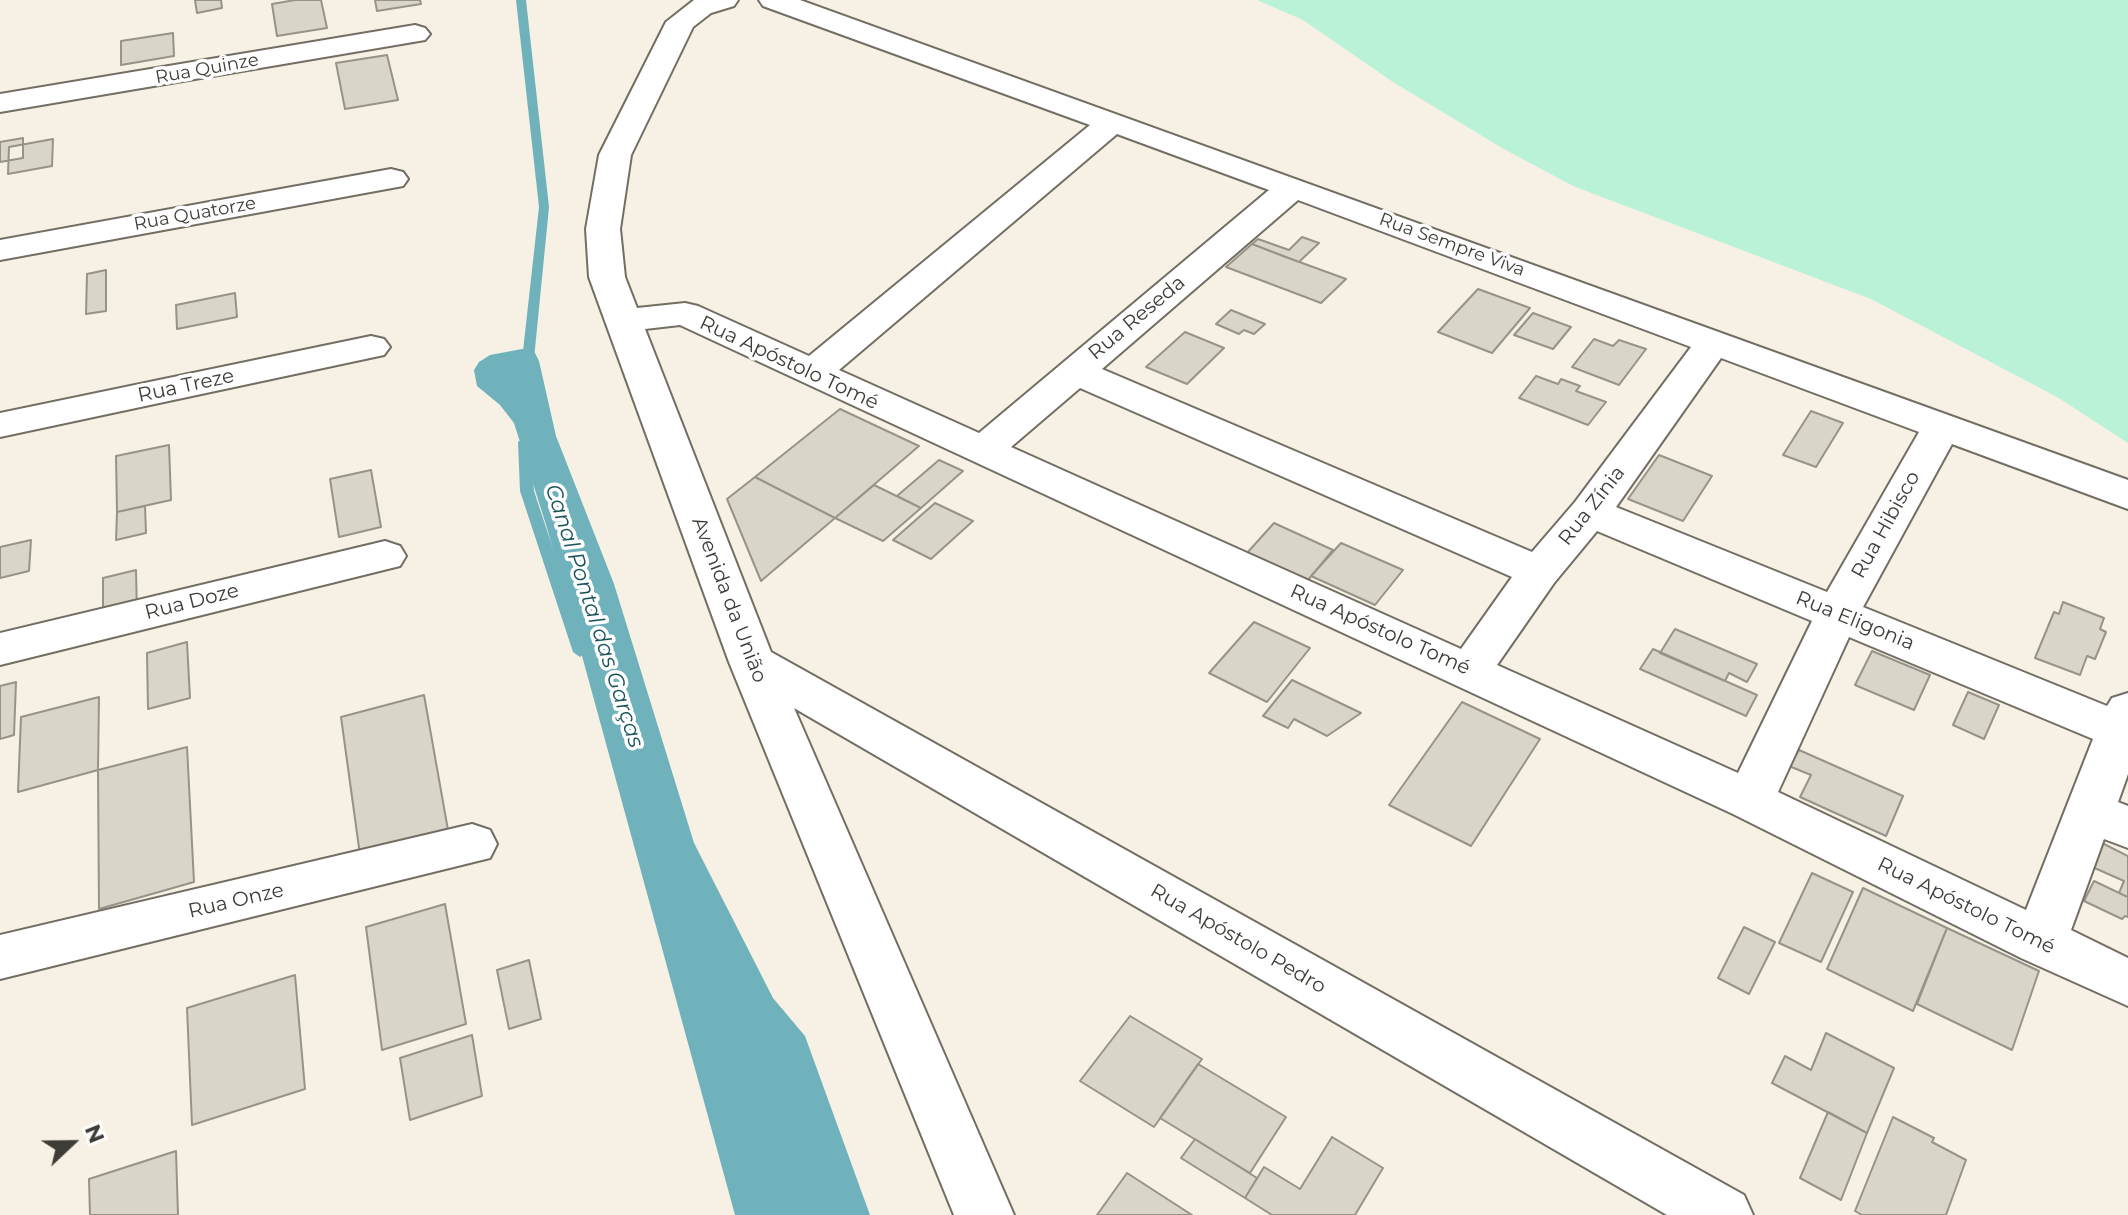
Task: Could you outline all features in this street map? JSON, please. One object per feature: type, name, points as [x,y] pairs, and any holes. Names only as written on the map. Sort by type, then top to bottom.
[{"type":"street","name":"Avenida da União","points":[[724,0],[701,7],[681,22],[615,155],[603,246],[607,277],[752,662],[984,1215]]},
{"type":"street","name":"Rua Sempre Viva","points":[[773,0],[1293,187],[2128,495]]},
{"type":"street","name":"Rua Quinze","points":[[0,103],[415,34]]},
{"type":"street","points":[[812,373],[1111,123]]},
{"type":"street","name":"Rua Quatorze","points":[[0,250],[391,179]]},
{"type":"street","name":"Rua Reseda","points":[[982,451],[1293,187]]},
{"type":"street","name":"Rua Apóstolo Tomé","points":[[621,320],[685,314],[1470,670],[1750,800],[2128,983]]},
{"type":"street","name":"Rua Zínia","points":[[1470,670],[1539,572],[1590,512],[1714,341]]},
{"type":"street","name":"Rua Treze","points":[[0,425],[371,347]]},
{"type":"street","points":[[1073,371],[1539,572]]},
{"type":"street","name":"Rua Hibisco","points":[[1750,800],[1837,614],[1943,425]]},
{"type":"street","name":"Rua Eligonia","points":[[1590,512],[1837,614],[2124,720]]},
{"type":"street","name":"Rua Doze","points":[[0,649],[385,556]]},
{"type":"street","name":"Rua Apóstolo Pedro","points":[[752,662],[1723,1215]]},
{"type":"street","points":[[2040,942],[2110,820],[2124,720]]},
{"type":"street","name":"Rua Onze","points":[[0,957],[472,844]]},
{"type":"green space","points":[[1257,0],[2128,0],[2128,443],[2057,397],[1871,299],[1573,186],[1502,148],[1393,82],[1303,20]]},
{"type":"water","points":[[522,349],[534,351],[539,361],[556,436],[614,584],[694,843],[773,998],[805,1036],[870,1215],[735,1215],[547,528],[514,423],[500,405],[477,386],[474,370],[479,362],[490,355]]},
{"type":"building","points":[[195,0],[221,0],[222,8],[197,13]]},
{"type":"building","points":[[321,0],[327,28],[277,36],[272,4]]},
{"type":"building","points":[[375,0],[420,0],[421,4],[377,11]]},
{"type":"building","points":[[173,33],[174,56],[121,65],[121,41]]},
{"type":"building","points":[[387,55],[398,100],[345,109],[336,63]]},
{"type":"building","points":[[23,138],[23,158],[0,162],[0,142]]},
{"type":"building","points":[[53,139],[52,166],[8,174],[9,147]]},
{"type":"building","points":[[1302,237],[1319,243],[1299,262],[1252,244],[1258,239],[1289,250]]},
{"type":"building","points":[[1252,244],[1346,279],[1321,303],[1226,267]]},
{"type":"building","points":[[106,270],[106,311],[86,314],[87,274]]},
{"type":"building","points":[[1478,289],[1530,308],[1492,353],[1438,332]]},
{"type":"building","points":[[235,293],[237,317],[177,329],[176,305]]},
{"type":"building","points":[[1231,310],[1265,324],[1254,334],[1244,330],[1239,334],[1216,324]]},
{"type":"building","points":[[1533,313],[1571,327],[1553,349],[1514,335]]},
{"type":"building","points":[[1185,332],[1224,348],[1187,384],[1146,367]]},
{"type":"building","points":[[1594,339],[1613,346],[1619,340],[1646,349],[1619,385],[1572,367]]},
{"type":"building","points":[[1536,376],[1558,384],[1561,379],[1580,386],[1576,391],[1606,402],[1588,425],[1519,398]]},
{"type":"building","points":[[840,409],[919,446],[835,518],[755,477]]},
{"type":"building","points":[[1811,411],[1843,423],[1816,467],[1783,455]]},
{"type":"building","points":[[169,445],[171,500],[117,512],[116,456]]},
{"type":"building","points":[[1659,455],[1712,476],[1683,521],[1628,499]]},
{"type":"building","points":[[939,460],[963,471],[921,508],[897,496]]},
{"type":"building","points":[[371,470],[381,527],[339,537],[330,479]]},
{"type":"building","points":[[755,477],[835,518],[761,581],[727,499]]},
{"type":"building","points":[[874,485],[921,508],[883,541],[835,518]]},
{"type":"building","points":[[935,503],[973,521],[931,559],[893,540]]},
{"type":"building","points":[[145,506],[146,533],[116,540],[117,512]]},
{"type":"building","points":[[1274,523],[1333,550],[1308,580],[1247,553]]},
{"type":"building","points":[[31,540],[29,571],[0,578],[0,547]]},
{"type":"building","points":[[1341,543],[1403,570],[1375,605],[1311,576]]},
{"type":"building","points":[[136,570],[137,613],[103,621],[103,578]]},
{"type":"building","points":[[2063,602],[2104,618],[2100,629],[2106,632],[2095,659],[2087,656],[2080,675],[2035,658],[2054,612],[2059,614]]},
{"type":"building","points":[[1254,622],[1310,648],[1267,702],[1209,673]]},
{"type":"building","points":[[1675,629],[1757,664],[1747,682],[1729,673],[1725,681],[1660,653]]},
{"type":"building","points":[[187,642],[190,698],[148,709],[147,653]]},
{"type":"building","points":[[1653,649],[1757,695],[1746,716],[1640,669]]},
{"type":"building","points":[[1872,651],[1930,675],[1914,710],[1855,685]]},
{"type":"building","points":[[1292,680],[1361,713],[1327,736],[1294,719],[1288,728],[1263,716]]},
{"type":"building","points":[[16,682],[14,735],[0,739],[0,686]]},
{"type":"building","points":[[1968,692],[1999,705],[1984,739],[1953,725]]},
{"type":"building","points":[[424,695],[448,830],[360,855],[341,717]]},
{"type":"building","points":[[99,697],[98,770],[18,792],[21,717]]},
{"type":"building","points":[[1462,702],[1540,739],[1471,846],[1389,805]]},
{"type":"building","points":[[187,747],[194,882],[99,909],[98,770]]},
{"type":"building","points":[[1799,750],[1903,796],[1886,836],[1800,797],[1811,775],[1789,766]]},
{"type":"building","points":[[2102,843],[2128,856],[2128,897],[2119,893],[2124,881],[2090,866]]},
{"type":"building","points":[[1812,873],[1853,892],[1821,962],[1779,943]]},
{"type":"building","points":[[2094,881],[2128,897],[2128,917],[2122,919],[2084,901]]},
{"type":"building","points":[[1863,888],[1947,928],[1913,1011],[1827,969]]},
{"type":"building","points":[[445,904],[466,1024],[382,1050],[366,927]]},
{"type":"building","points":[[1744,927],[1775,942],[1749,994],[1718,978]]},
{"type":"building","points":[[1947,928],[2039,971],[2012,1050],[1917,1004]]},
{"type":"building","points":[[529,960],[541,1019],[509,1029],[497,970]]},
{"type":"building","points":[[295,975],[305,1089],[192,1125],[187,1008]]},
{"type":"building","points":[[1130,1016],[1202,1059],[1154,1127],[1080,1081]]},
{"type":"building","points":[[1826,1033],[1894,1068],[1867,1133],[1772,1083],[1785,1056],[1811,1070]]},
{"type":"building","points":[[472,1035],[482,1096],[410,1120],[400,1058]]},
{"type":"building","points":[[1198,1064],[1286,1117],[1250,1173],[1160,1118]]},
{"type":"building","points":[[1828,1112],[1867,1133],[1841,1200],[1800,1178]]},
{"type":"building","points":[[1893,1117],[1934,1138],[1932,1142],[1966,1160],[1946,1215],[1862,1215],[1855,1211]]},
{"type":"building","points":[[1332,1137],[1383,1168],[1355,1215],[1272,1215],[1245,1198],[1264,1167],[1300,1189]]},
{"type":"building","points":[[1195,1139],[1257,1178],[1245,1198],[1181,1158]]},
{"type":"building","points":[[176,1151],[178,1215],[90,1215],[89,1179]]},
{"type":"building","points":[[1127,1173],[1192,1215],[1097,1215]]},
{"type":"waterway","name":"Canal Pontal das Garças","points":[[521,0],[544,207],[527,369]]},
{"type":"waterway","name":"Canal Pontal das Garças","points":[[524,442],[527,491],[580,652]]}]
